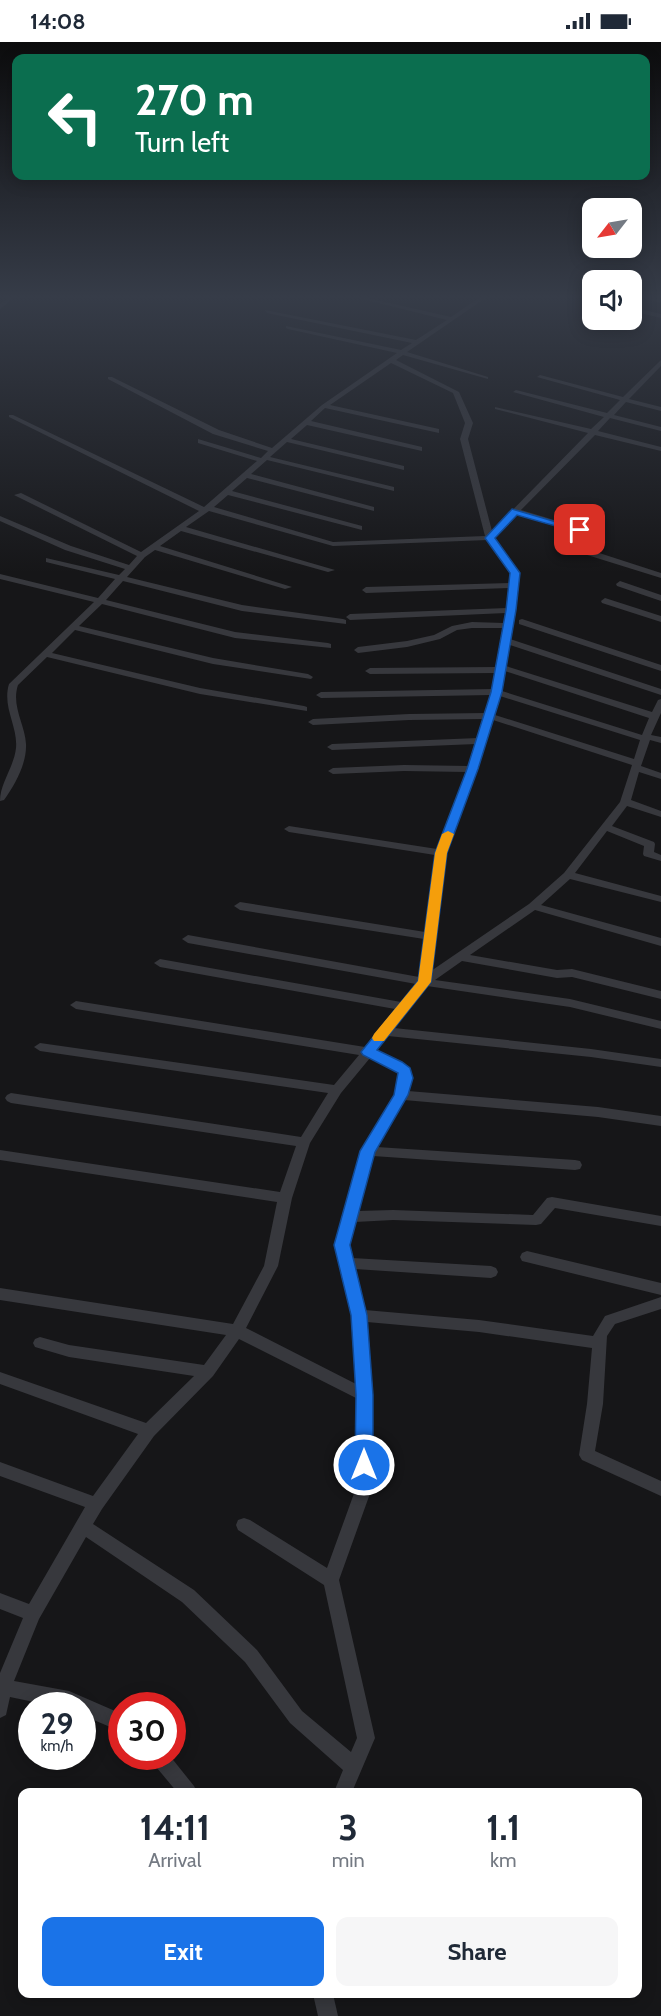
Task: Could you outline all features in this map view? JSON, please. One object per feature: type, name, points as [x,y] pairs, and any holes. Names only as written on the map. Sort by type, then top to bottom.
[{"type":"street","points":[[132,389],[216,432],[274,451]]},
{"type":"street","points":[[2,791],[21,747],[11,689],[100,601],[142,555],[207,509],[305,422],[348,389]]},
{"type":"street","points":[[424,982],[441,853],[473,769],[496,692],[507,641],[515,573],[490,538],[464,440],[469,423],[456,392],[450,389]]},
{"type":"street","points":[[587,389],[661,409]]},
{"type":"street","points":[[12,416],[207,509],[333,544],[490,538],[635,389]]},
{"type":"street","points":[[516,392],[661,429]]},
{"type":"street","points":[[324,406],[436,431]]},
{"type":"street","points":[[498,408],[661,450]]},
{"type":"street","points":[[305,422],[419,450]]},
{"type":"street","points":[[286,440],[401,468]]},
{"type":"street","points":[[201,441],[391,489]]},
{"type":"street","points":[[246,475],[371,509]]},
{"type":"street","points":[[227,492],[359,528]]},
{"type":"street","points":[[18,495],[142,555]]},
{"type":"street","points":[[515,511],[601,537]]},
{"type":"street","points":[[0,518],[68,548],[130,568]]},
{"type":"street","points":[[180,528],[331,570]]},
{"type":"street","points":[[154,547],[288,587]]},
{"type":"street","points":[[587,552],[661,576]]},
{"type":"street","points":[[49,560],[263,612],[347,620],[511,610]]},
{"type":"street","points":[[0,576],[235,635],[328,646]]},
{"type":"street","points":[[620,584],[661,598]]},
{"type":"street","points":[[366,590],[514,585]]},
{"type":"street","points":[[605,601],[661,619]]},
{"type":"street","points":[[522,622],[661,668]]},
{"type":"street","points":[[358,650],[417,642],[437,637],[455,628],[472,625],[509,626]]},
{"type":"street","points":[[74,627],[213,661],[308,677]]},
{"type":"street","points":[[507,641],[659,704]]},
{"type":"street","points":[[46,654],[200,691],[304,709]]},
{"type":"street","points":[[370,671],[501,668],[659,704]]},
{"type":"street","points":[[321,695],[496,692],[646,738],[661,740]]},
{"type":"street","points":[[0,1709],[3,1687],[33,1614],[96,1504],[149,1431],[208,1372],[237,1331],[270,1266],[285,1198],[304,1142],[337,1090],[424,982],[533,906],[568,875],[624,802],[659,704]]},
{"type":"street","points":[[313,722],[489,716],[637,765],[661,776]]},
{"type":"street","points":[[332,747],[482,741]]},
{"type":"street","points":[[333,771],[404,768],[473,769]]},
{"type":"street","points":[[624,802],[661,814]]},
{"type":"street","points":[[605,827],[648,843],[651,846],[648,854],[661,858]]},
{"type":"street","points":[[289,829],[441,853]]},
{"type":"street","points":[[568,875],[661,899]]},
{"type":"street","points":[[240,906],[430,936]]},
{"type":"street","points":[[533,906],[661,942]]},
{"type":"street","points":[[188,939],[424,982],[570,1003],[661,1025]]},
{"type":"street","points":[[459,957],[557,974],[572,973],[661,995]]},
{"type":"street","points":[[160,963],[404,1007]]},
{"type":"street","points":[[76,1005],[368,1052],[405,1071],[401,1095],[368,1151],[342,1245],[359,1315],[364,1395],[364,1488],[331,1580],[366,1738],[344,1788]]},
{"type":"street","points":[[384,1031],[591,1053],[661,1063]]},
{"type":"street","points":[[40,1047],[337,1090]]},
{"type":"street","points":[[401,1095],[598,1112],[661,1121]]},
{"type":"street","points":[[11,1098],[304,1142]]},
{"type":"street","points":[[368,1151],[575,1166]]},
{"type":"street","points":[[0,1155],[285,1198]]},
{"type":"street","points":[[350,1217],[393,1215],[536,1220],[552,1202],[661,1221]]},
{"type":"street","points":[[527,1257],[661,1289]]},
{"type":"street","points":[[347,1263],[491,1272]]},
{"type":"street","points":[[0,1294],[237,1331],[364,1395]]},
{"type":"street","points":[[661,1303],[610,1320],[600,1335],[595,1404],[587,1455],[661,1489]]},
{"type":"street","points":[[359,1315],[479,1326],[600,1343]]},
{"type":"street","points":[[40,1343],[69,1351],[208,1372]]},
{"type":"street","points":[[0,1378],[149,1431]]},
{"type":"street","points":[[0,1469],[96,1504]]},
{"type":"street","points":[[244,1525],[331,1580]]},
{"type":"street","points":[[83,1526],[188,1596],[251,1656],[296,1717],[352,1766]]},
{"type":"street","points":[[0,1601],[33,1614]]},
{"type":"street","points":[[3,1687],[28,1692]]},
{"type":"street","points":[[170,1770],[185,1788]]},
{"type":"street","points":[[324,1998],[328,2016]]},
{"type":"slow traffic","points":[[379,1038],[424,982],[441,853],[448,834]]},
{"type":"route","points":[[364,1465],[364,1395],[359,1315],[342,1245],[368,1151],[401,1095],[406,1078],[405,1071],[397,1065],[368,1052],[424,982],[441,853],[473,769],[496,692],[507,641],[515,573],[490,538],[515,511],[580,530]]}]
